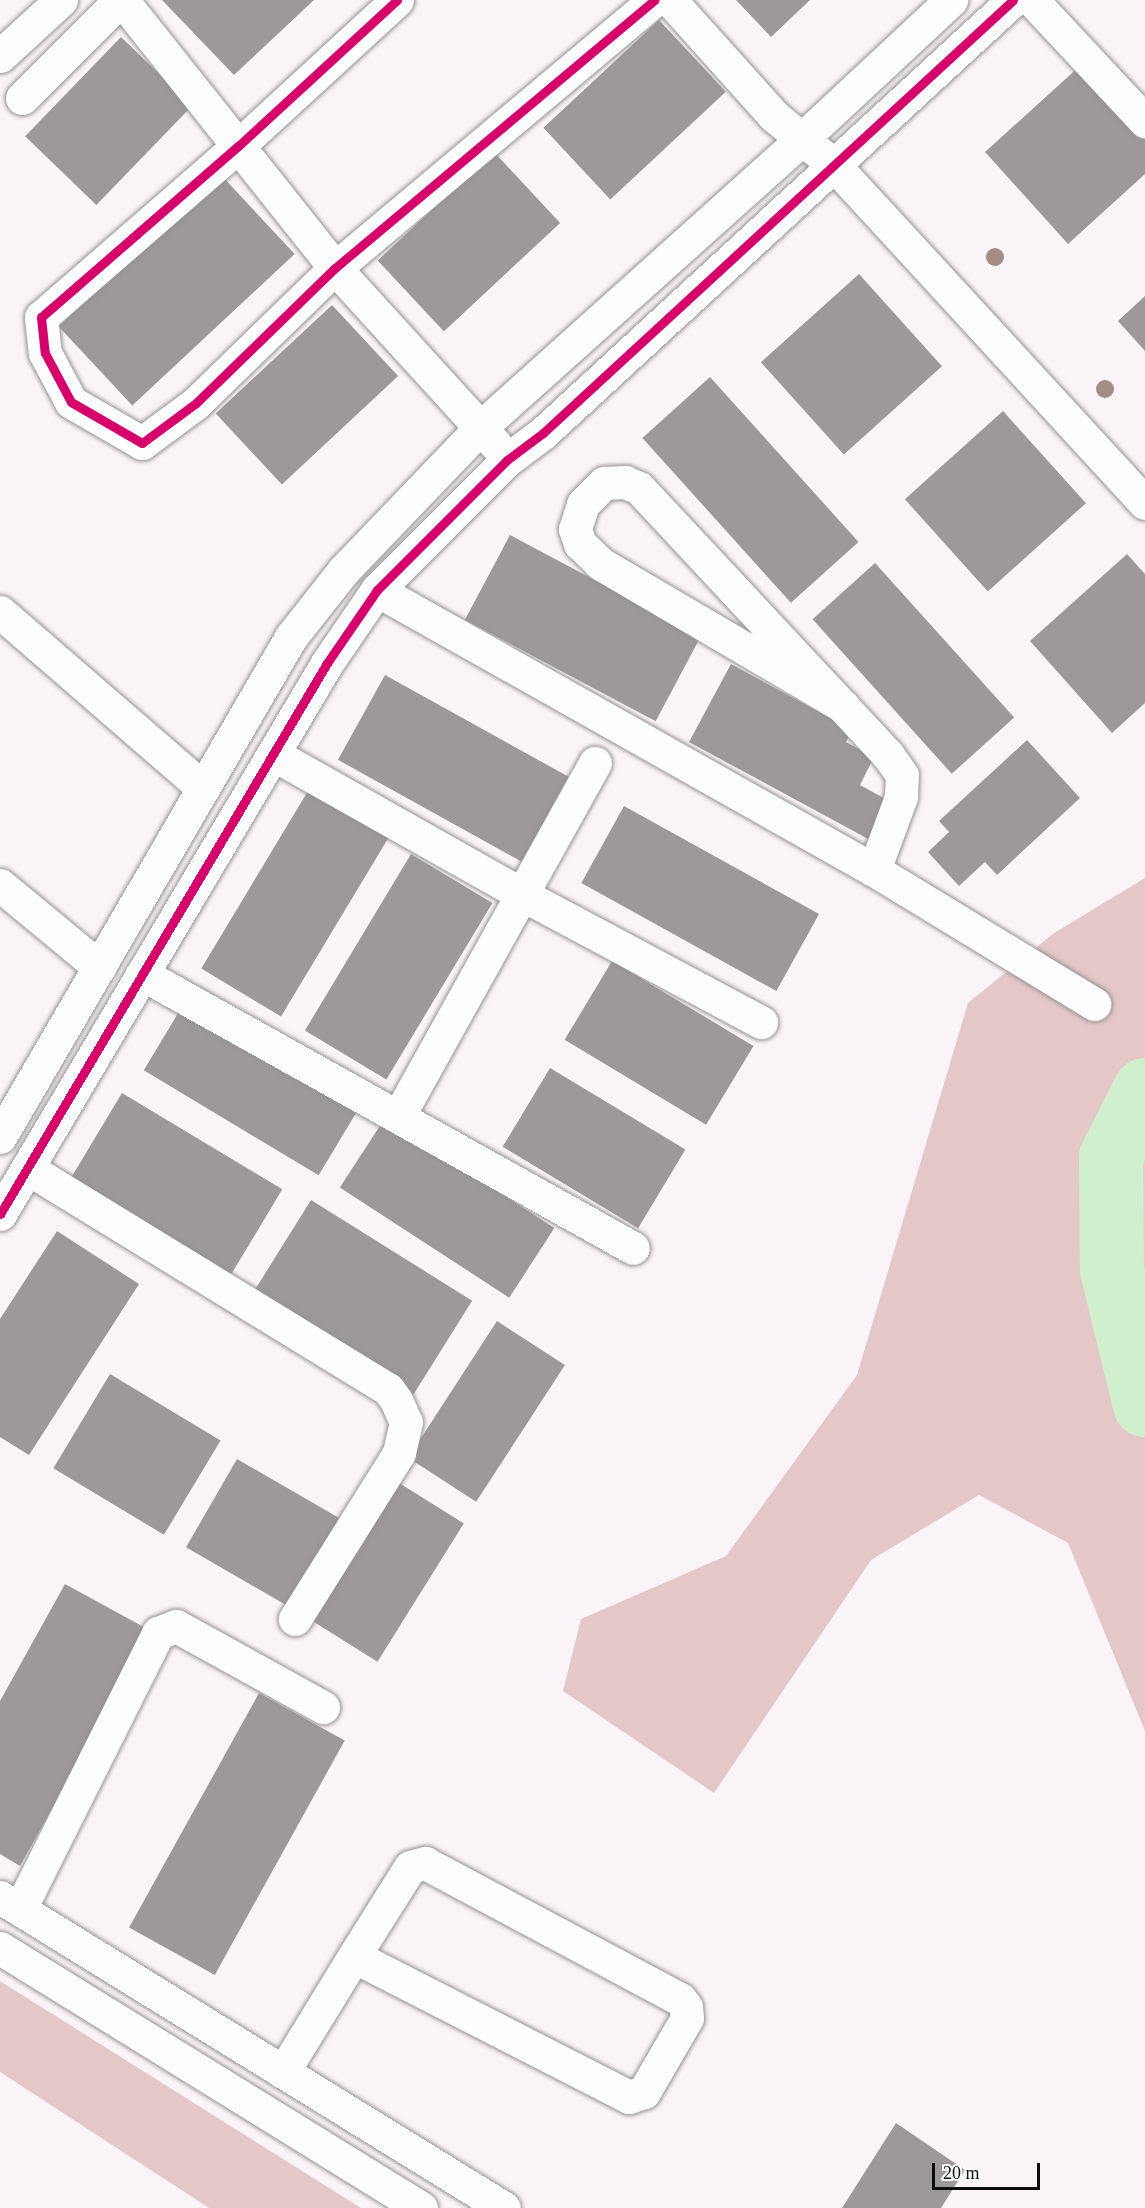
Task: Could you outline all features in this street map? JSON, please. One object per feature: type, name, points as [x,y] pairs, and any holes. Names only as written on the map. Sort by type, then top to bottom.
[{"type":"street","points":[[0,56],[61,0]]},
{"type":"street","points":[[22,98],[121,0],[335,268],[481,427],[507,460]]},
{"type":"street","points":[[396,0],[238,146],[40,317],[45,354],[71,402],[142,444],[196,403],[335,268],[654,0]]},
{"type":"street","points":[[670,0],[774,116],[834,165],[1145,503]]},
{"type":"street","points":[[0,1137],[291,636],[324,594],[481,427],[802,139],[951,0]]},
{"type":"street","points":[[0,1214],[273,754],[355,621],[377,590],[507,460],[543,433],[1013,0]]},
{"type":"street","points":[[1032,0],[1145,121]]},
{"type":"street","points":[[843,706],[602,564],[580,544],[575,529],[583,504],[604,483],[625,482],[639,488],[843,706],[902,775],[901,797],[874,870]]},
{"type":"street","points":[[377,590],[874,870],[1094,1004]]},
{"type":"street","points":[[324,594],[355,621]]},
{"type":"street","points":[[0,612],[203,788]]},
{"type":"street","points":[[273,754],[523,895],[761,1022]]},
{"type":"street","points":[[399,1115],[595,763]]},
{"type":"street","points":[[0,885],[99,967]]},
{"type":"street","points":[[142,974],[399,1115],[633,1248]]},
{"type":"street","points":[[27,1168],[387,1389],[396,1400],[406,1422],[399,1453],[295,1619]]},
{"type":"street","points":[[323,1707],[176,1626],[158,1633],[10,1903],[504,2208]]},
{"type":"street","points":[[284,2072],[354,1956],[410,1867],[425,1863],[680,1999],[686,2007],[687,2018],[644,2092],[629,2097],[354,1956]]},
{"type":"street","points":[[0,1948],[421,2208]]},
{"type":"shaded area","points":[[1145,878],[1145,1731],[1068,1543],[979,1495],[871,1560],[714,1793],[563,1691],[581,1619],[726,1556],[857,1375],[968,1003],[1054,933]]},
{"type":"shaded area","points":[[0,1981],[361,2208],[209,2208],[0,2072]]},
{"type":"building","points":[[162,0],[314,0],[234,75]]},
{"type":"building","points":[[736,0],[810,0],[771,37]]},
{"type":"building","points":[[659,20],[726,92],[610,199],[543,128]]},
{"type":"building","points":[[121,37],[192,106],[96,205],[25,136]]},
{"type":"building","points":[[1082,64],[1145,134],[1145,174],[1068,244],[985,152]]},
{"type":"building","points":[[494,152],[560,223],[444,331],[378,260]]},
{"type":"building","points":[[221,175],[295,254],[132,405],[59,326]]},
{"type":"building","points":[[859,274],[942,366],[844,454],[761,362]]},
{"type":"building","points":[[1145,296],[1145,351],[1118,321]]},
{"type":"building","points":[[332,305],[398,376],[282,484],[216,413]]},
{"type":"building","points":[[710,377],[859,542],[791,603],[642,438]]},
{"type":"building","points":[[1003,411],[1086,503],[988,591],[905,499]]},
{"type":"building","points":[[510,535],[701,636],[656,721],[465,620]]},
{"type":"building","points":[[1127,554],[1145,574],[1145,703],[1112,733],[1030,641]]},
{"type":"building","points":[[875,563],[1014,718],[952,774],[813,619]]},
{"type":"building","points":[[731,664],[852,730],[846,742],[874,757],[860,785],[891,802],[870,840],[689,742]]},
{"type":"building","points":[[385,675],[569,777],[522,862],[338,760]]},
{"type":"building","points":[[1027,740],[1080,798],[997,875],[985,862],[959,886],[928,852],[949,832],[939,821]]},
{"type":"building","points":[[311,786],[391,834],[281,1016],[201,969]]},
{"type":"building","points":[[624,806],[819,914],[776,991],[581,883]]},
{"type":"building","points":[[411,854],[492,903],[386,1080],[305,1031]]},
{"type":"building","points":[[612,961],[753,1046],[706,1125],[565,1040]]},
{"type":"building","points":[[186,1000],[361,1105],[319,1175],[144,1070]]},
{"type":"building","points":[[550,1068],[685,1149],[638,1228],[503,1147]]},
{"type":"building","points":[[122,1093],[282,1189],[228,1279],[68,1183]]},
{"type":"building","points":[[385,1118],[554,1228],[509,1298],[340,1188]]},
{"type":"building","points":[[311,1200],[472,1301],[413,1395],[252,1294]]},
{"type":"building","points":[[57,1231],[139,1284],[29,1455],[0,1437],[0,1319]]},
{"type":"building","points":[[497,1321],[565,1365],[476,1502],[408,1458]]},
{"type":"building","points":[[110,1374],[221,1440],[164,1535],[53,1468]]},
{"type":"building","points":[[237,1459],[339,1518],[288,1606],[186,1547]]},
{"type":"building","points":[[396,1481],[464,1523],[377,1662],[310,1619]]},
{"type":"building","points":[[65,1584],[151,1631],[20,1866],[0,1854],[0,1701]]},
{"type":"building","points":[[259,1693],[345,1741],[215,1975],[129,1927]]},
{"type":"building","points":[[896,2123],[965,2170],[941,2208],[842,2208]]},
{"type":"waterway","points":[[1145,1090],[1111,1157],[1112,1270],[1145,1405]]},
{"type":"cycle path","points":[[397,0],[238,146],[41,317],[45,353],[71,402],[142,443],[196,403],[335,268],[654,0]]},
{"type":"cycle path","points":[[0,1214],[327,663],[377,590],[507,460],[543,433],[1013,0]]}]
